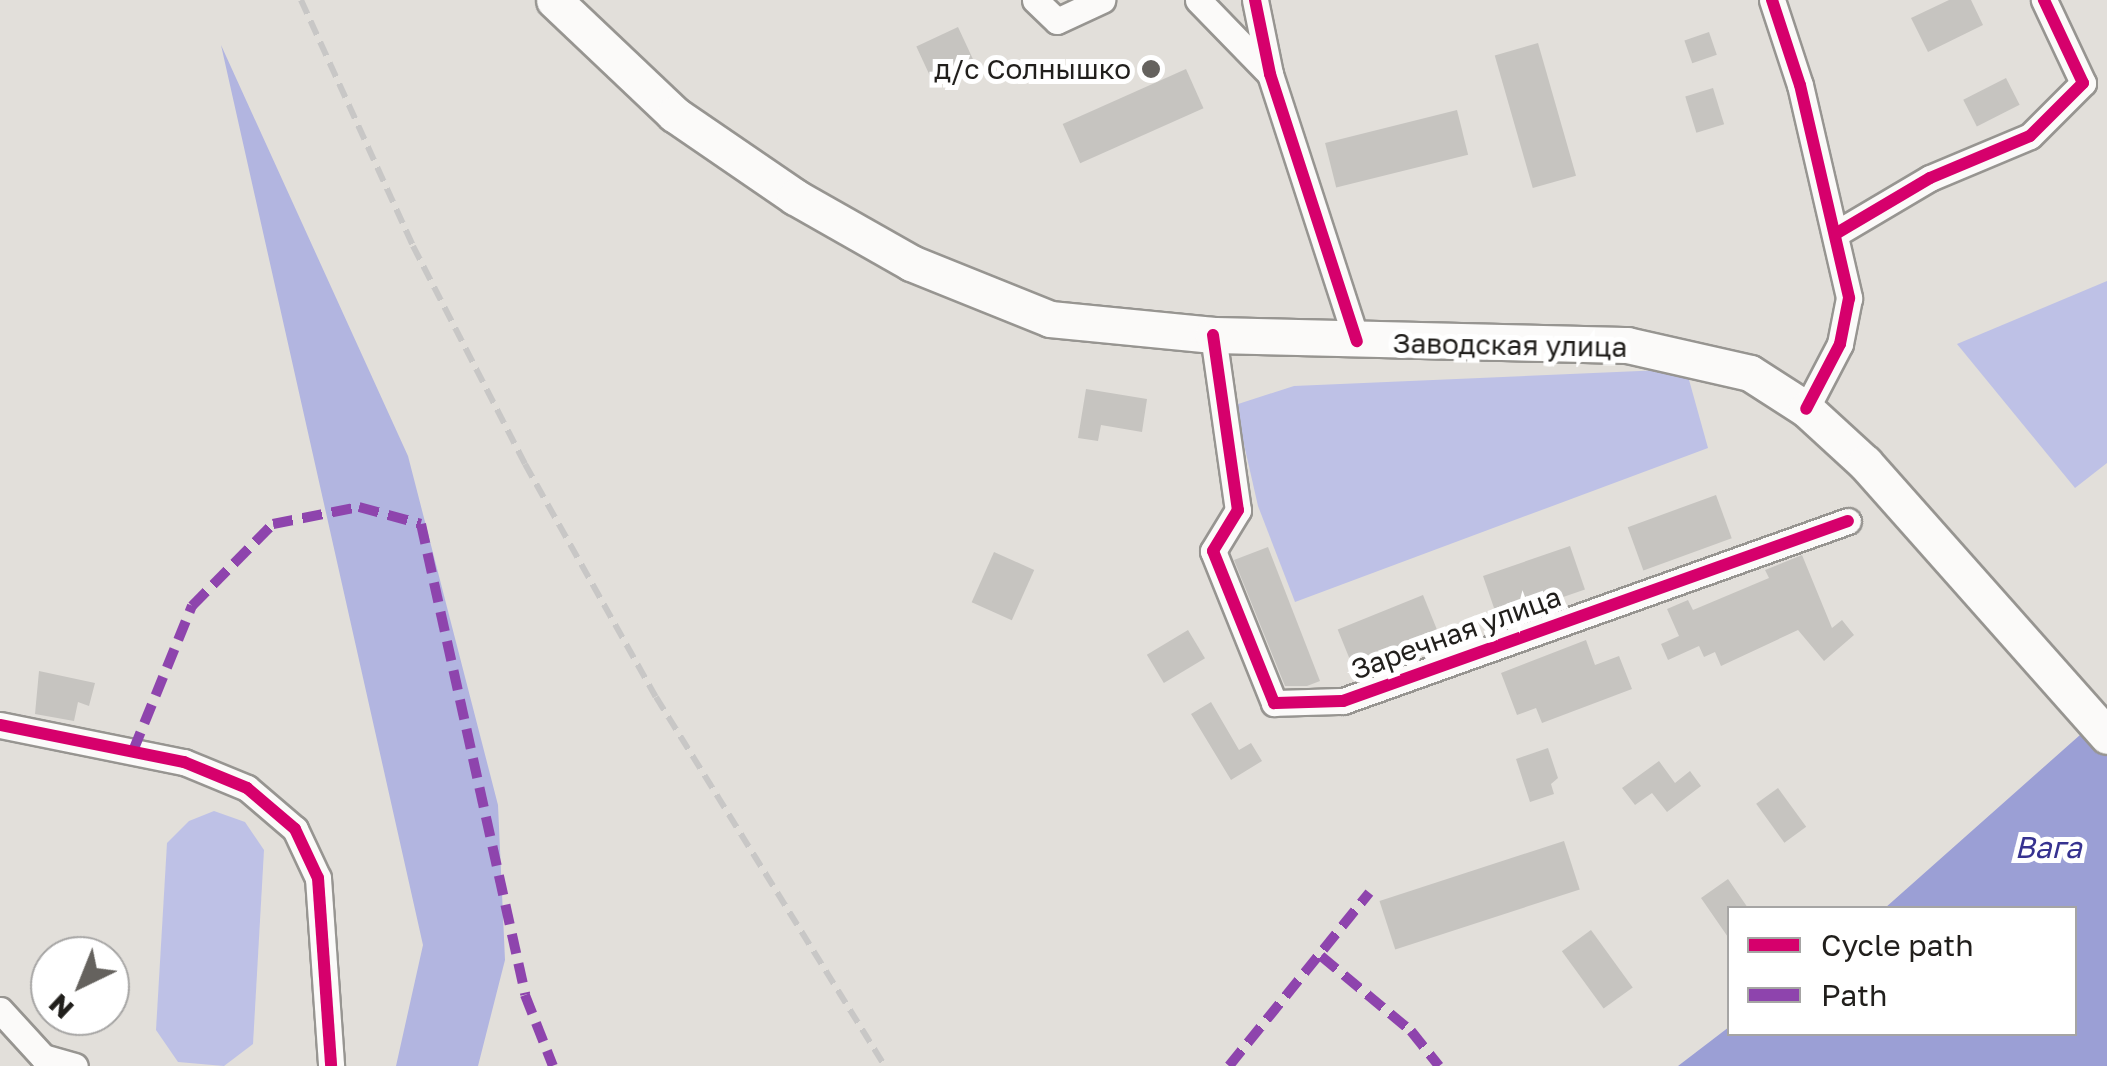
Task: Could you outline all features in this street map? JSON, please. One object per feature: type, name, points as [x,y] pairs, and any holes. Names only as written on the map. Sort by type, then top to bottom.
[{"type":"main road","name":"Заводская улица","points":[[554,0],[674,114],[795,197],[910,263],[1050,319],[1213,336],[1627,345],[1750,373],[1806,409],[1865,463],[2107,736]]},
{"type":"street","points":[[1036,0],[1057,21],[1102,0]]},
{"type":"street","points":[[1198,0],[1270,74]]},
{"type":"street","points":[[1254,0],[1270,74],[1357,341]]},
{"type":"street","points":[[1772,0],[1800,85],[1850,298],[1840,344],[1806,409]]},
{"type":"street","points":[[1837,232],[1930,178],[2030,136],[2083,83],[2044,0]]},
{"type":"street","name":"Заречная улица","points":[[1213,336],[1238,510],[1213,551],[1274,702],[1343,701],[1848,521]]},
{"type":"street","points":[[0,725],[184,762],[247,788],[296,829],[318,878],[331,1066]]},
{"type":"street","points":[[0,1010],[39,1061],[75,1066]]},
{"type":"shaded area","points":[[221,45],[408,456],[498,805],[505,960],[478,1066],[396,1066],[423,945]]},
{"type":"shaded area","points":[[2107,281],[2107,463],[2075,488],[1957,344]]},
{"type":"shaded area","points":[[1686,369],[1708,448],[1295,602],[1258,506],[1235,405],[1294,386]]},
{"type":"shaded area","points":[[214,811],[245,822],[264,850],[253,1044],[224,1066],[178,1062],[156,1030],[167,843],[189,821]]},
{"type":"water","name":"Вага","points":[[2107,711],[2107,1066],[1678,1066],[1727,1029],[1727,1036],[2077,1036],[2077,906],[1887,906]]},
{"type":"building","points":[[1949,0],[1971,0],[1983,25],[1928,52],[1911,18]]},
{"type":"building","points":[[958,27],[974,61],[932,81],[916,46]]},
{"type":"building","points":[[1709,32],[1717,55],[1692,63],[1684,40]]},
{"type":"building","points":[[1538,43],[1576,176],[1533,188],[1495,55]]},
{"type":"building","points":[[1186,69],[1203,108],[1080,163],[1063,124]]},
{"type":"building","points":[[2006,78],[2020,105],[1977,127],[1963,100]]},
{"type":"building","points":[[1713,88],[1724,124],[1696,133],[1685,96]]},
{"type":"building","points":[[1457,110],[1468,155],[1336,188],[1325,143]]},
{"type":"building","points":[[1086,389],[1147,399],[1142,432],[1101,425],[1098,441],[1078,438]]},
{"type":"building","points":[[1716,495],[1732,538],[1643,570],[1628,527]]},
{"type":"building","points":[[1570,546],[1585,589],[1498,619],[1483,576]]},
{"type":"building","points":[[1268,547],[1320,681],[1307,686],[1285,686],[1234,560]]},
{"type":"building","points":[[994,552],[1034,570],[1012,620],[972,602]]},
{"type":"building","points":[[1802,555],[1832,628],[1842,620],[1854,635],[1824,661],[1798,630],[1721,666],[1715,652],[1704,657],[1699,646],[1668,660],[1661,644],[1679,636],[1667,609],[1688,600],[1693,610],[1769,578],[1765,570]]},
{"type":"building","points":[[1423,595],[1440,638],[1355,672],[1338,629]]},
{"type":"building","points":[[1188,630],[1205,658],[1164,683],[1147,655]]},
{"type":"building","points":[[1586,640],[1595,665],[1619,656],[1632,689],[1542,723],[1536,708],[1517,715],[1501,673]]},
{"type":"building","points":[[39,671],[95,683],[89,706],[78,702],[74,721],[35,714]]},
{"type":"building","points":[[1211,702],[1239,750],[1251,743],[1262,761],[1231,780],[1191,714]]},
{"type":"building","points":[[1548,748],[1558,778],[1551,784],[1554,794],[1530,802],[1516,759]]},
{"type":"building","points":[[1659,761],[1675,783],[1690,771],[1701,786],[1667,812],[1652,793],[1635,805],[1622,788]]},
{"type":"building","points":[[1778,788],[1806,827],[1784,843],[1756,804]]},
{"type":"building","points":[[1564,841],[1580,890],[1395,949],[1379,901]]},
{"type":"building","points":[[1728,879],[1747,906],[1727,906],[1727,936],[1701,898]]},
{"type":"building","points":[[1591,930],[1633,987],[1604,1009],[1562,951]]},
{"type":"railway","points":[[301,0],[413,246],[525,464],[656,697],[885,1066]]},
{"type":"marked path","points":[[133,751],[192,606],[273,524],[359,507],[421,524],[525,995],[553,1066]]},
{"type":"marked path","points":[[1229,1066],[1369,893]]},
{"type":"marked path","points":[[1321,956],[1411,1031],[1439,1066]]},
{"type":"cycle path","points":[[1255,0],[1270,74],[1357,341]]},
{"type":"cycle path","points":[[1772,0],[1800,85],[1849,298],[1840,344],[1806,409]]},
{"type":"cycle path","points":[[1837,233],[1930,178],[2030,136],[2083,83],[2044,0]]},
{"type":"cycle path","points":[[1213,335],[1238,510],[1213,551],[1274,703],[1343,701],[1848,521]]},
{"type":"cycle path","points":[[0,725],[184,762],[247,788],[295,829],[318,878],[331,1066]]},
{"type":"place","name":"д/с Солнышко","points":[[1151,69]]}]
